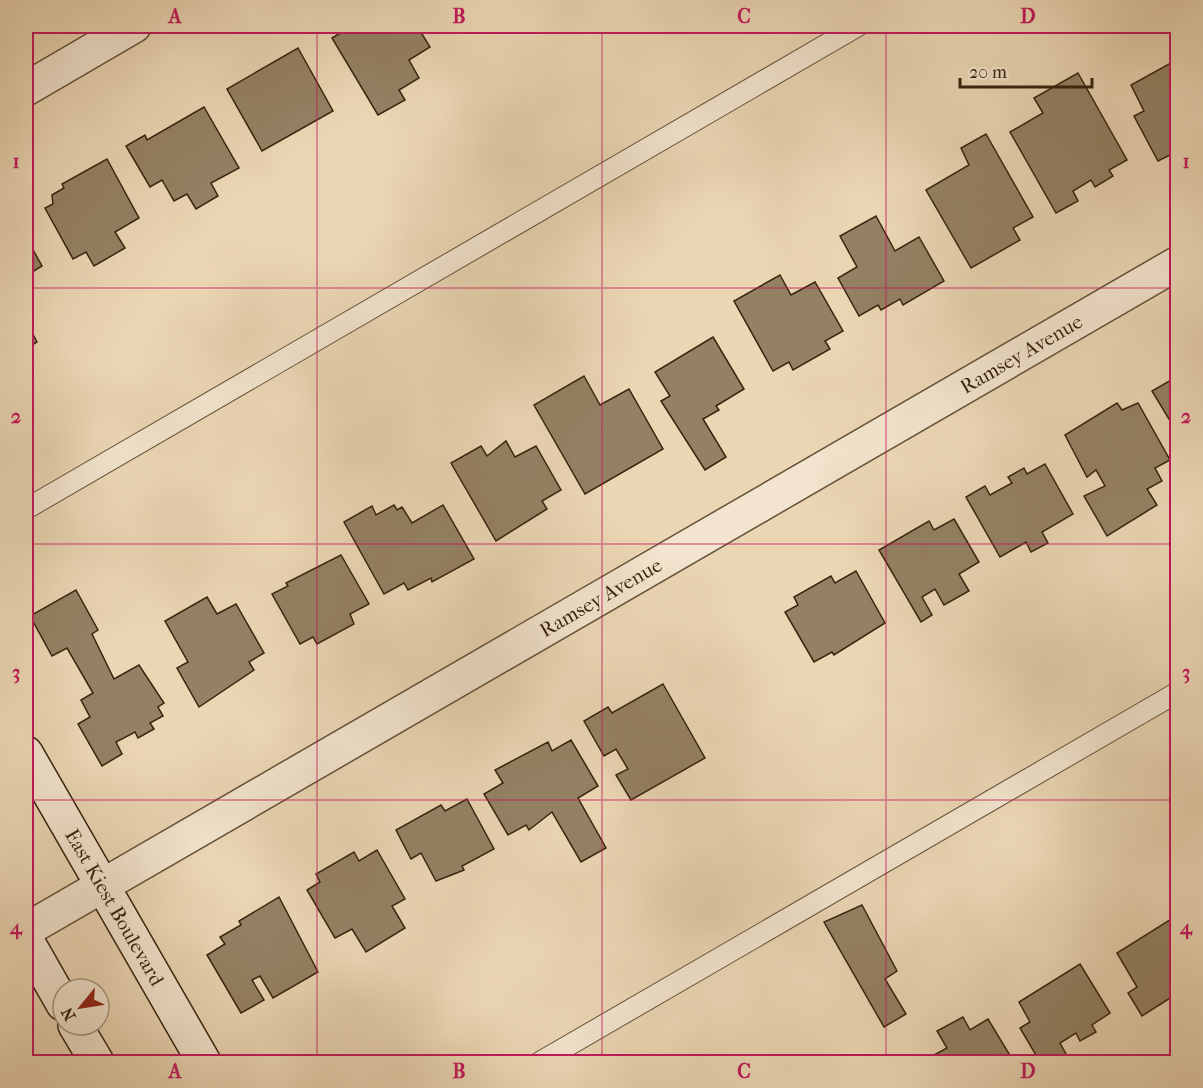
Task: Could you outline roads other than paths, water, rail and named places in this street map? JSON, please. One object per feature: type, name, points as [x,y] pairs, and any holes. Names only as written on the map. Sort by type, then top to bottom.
[{"type":"street","points":[[26,89],[134,26]]},
{"type":"street","name":"Ramsey Avenue","points":[[26,930],[1178,263]]},
{"type":"street","name":"East Kiest Boulevard","points":[[26,753],[204,1062]]},
{"type":"street","points":[[26,939],[51,983]]},
{"type":"street","points":[[82,1037],[97,1062]]},
{"type":"lane","points":[[26,509],[858,26]]},
{"type":"lane","points":[[540,1062],[1178,692]]}]
